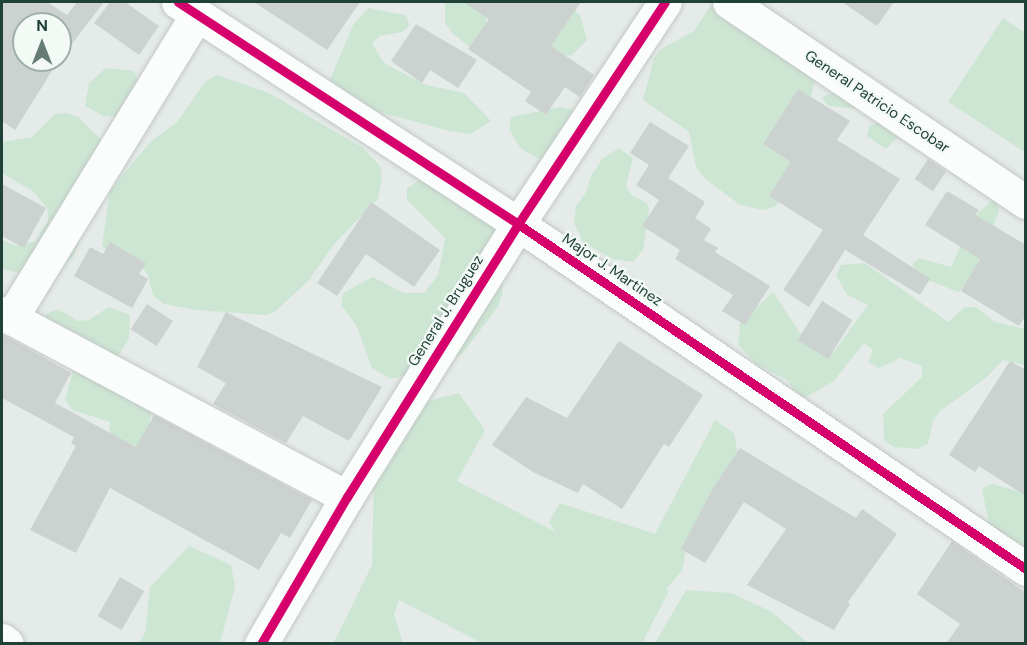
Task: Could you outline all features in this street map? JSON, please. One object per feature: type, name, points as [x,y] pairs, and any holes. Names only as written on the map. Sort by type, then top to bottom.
[{"type":"street","name":"General J. Bruguez","points":[[261,644],[347,497],[518,224],[665,2]]},
{"type":"street","name":"General Patricio Escobar","points":[[729,2],[1026,202]]},
{"type":"street","name":"Major J. Martinez","points":[[188,8],[518,224],[1026,569]]},
{"type":"street","points":[[188,8],[6,316],[347,497]]},
{"type":"street","points":[[2,640],[7,644]]},
{"type":"green space","points":[[445,2],[486,2],[487,60],[453,34],[445,23]]},
{"type":"green space","points":[[713,2],[817,73],[811,96],[796,114],[809,176],[774,207],[763,210],[740,205],[703,177],[696,167],[689,132],[643,100],[654,58],[661,49],[694,31]]},
{"type":"green space","points":[[571,6],[580,15],[587,40],[572,55],[550,57],[541,18]]},
{"type":"green space","points":[[368,8],[405,15],[410,25],[402,32],[380,36],[372,43],[384,63],[426,85],[464,93],[491,121],[471,134],[449,131],[346,103],[326,89],[353,25]]},
{"type":"green space","points":[[1003,18],[1025,33],[1025,152],[948,102]]},
{"type":"green space","points":[[106,68],[134,71],[146,99],[117,116],[104,116],[85,106],[89,83]]},
{"type":"green space","points":[[217,75],[269,93],[363,148],[380,166],[382,177],[378,199],[335,243],[309,280],[276,311],[266,315],[197,310],[164,304],[153,295],[148,275],[141,267],[109,254],[102,245],[110,191],[149,143],[177,122],[205,82]]},
{"type":"green space","points":[[843,89],[861,109],[828,106],[822,97]]},
{"type":"green space","points":[[561,107],[583,112],[551,159],[539,159],[520,148],[509,129],[511,117]]},
{"type":"green space","points":[[67,113],[78,117],[112,150],[74,256],[49,279],[2,269],[2,240],[16,246],[35,241],[48,221],[48,210],[34,192],[2,173],[2,142],[32,137],[55,114]]},
{"type":"green space","points":[[880,122],[899,136],[886,149],[867,136],[869,126]]},
{"type":"green space","points":[[619,148],[633,158],[626,185],[631,195],[647,203],[649,209],[643,250],[633,262],[613,259],[583,242],[574,222],[576,206],[586,192],[591,176],[602,159]]},
{"type":"green space","points":[[427,175],[496,216],[504,271],[502,295],[498,307],[462,354],[440,366],[391,379],[372,368],[356,325],[341,305],[343,293],[373,277],[404,293],[424,293],[438,275],[445,238],[407,200],[407,188]]},
{"type":"green space","points":[[992,200],[997,201],[999,212],[968,285],[958,292],[913,274],[913,263],[919,258],[951,267],[975,216]]},
{"type":"green space","points":[[865,263],[948,322],[965,307],[976,307],[995,322],[1025,329],[1025,365],[1003,360],[987,377],[940,411],[933,421],[928,444],[917,449],[893,447],[884,440],[883,414],[922,377],[922,366],[900,358],[879,368],[868,362],[873,350],[864,343],[834,381],[801,400],[787,380],[755,363],[738,345],[740,323],[773,292],[804,339],[822,353],[833,353],[868,305],[847,295],[836,275],[841,265]]},
{"type":"green space","points":[[109,307],[130,315],[129,338],[118,357],[45,325],[46,314],[58,309],[78,321],[89,320]]},
{"type":"green space","points":[[75,363],[152,410],[143,454],[108,445],[110,422],[73,410],[65,400]]},
{"type":"green space","points":[[459,393],[485,430],[457,481],[556,532],[549,522],[560,503],[655,534],[715,420],[734,433],[738,454],[686,549],[682,571],[666,589],[669,591],[642,643],[482,643],[399,600],[394,614],[403,643],[333,644],[372,565],[374,478],[416,404]]},
{"type":"green space","points":[[992,484],[1025,493],[1025,553],[989,524],[982,489]]},
{"type":"green space","points":[[189,546],[231,565],[235,587],[220,643],[139,643],[145,632],[150,587]]},
{"type":"green space","points":[[686,590],[731,593],[772,612],[808,643],[655,643]]},
{"type":"building","points":[[2,2],[47,2],[62,12],[12,12],[12,72],[51,72],[15,130],[2,121]]},
{"type":"building","points":[[77,2],[104,2],[72,43],[72,12],[69,12]]},
{"type":"building","points":[[110,2],[125,2],[159,26],[139,55],[94,23]]},
{"type":"building","points":[[254,2],[360,2],[327,50]]},
{"type":"building","points":[[463,2],[581,2],[551,46],[594,75],[580,97],[565,87],[546,115],[525,101],[531,92],[468,49],[489,19]]},
{"type":"building","points":[[842,2],[894,2],[877,26]]},
{"type":"building","points":[[416,24],[477,60],[458,88],[430,70],[422,83],[391,61]]},
{"type":"building","points":[[798,89],[850,121],[837,140],[900,179],[863,235],[930,279],[920,295],[845,250],[809,307],[783,290],[823,230],[769,196],[791,162],[763,144]]},
{"type":"building","points":[[650,122],[689,146],[668,178],[705,202],[695,218],[711,229],[704,240],[718,248],[715,252],[770,286],[745,325],[722,311],[733,295],[675,259],[680,250],[642,226],[659,200],[636,185],[649,165],[630,153]]},
{"type":"building","points":[[928,159],[946,171],[933,191],[915,179]]},
{"type":"building","points":[[2,184],[46,208],[24,248],[2,236]]},
{"type":"building","points":[[947,191],[979,210],[975,215],[1026,245],[1026,315],[1019,326],[961,291],[980,259],[925,225]]},
{"type":"building","points":[[371,202],[440,250],[414,287],[366,254],[337,296],[317,283]]},
{"type":"building","points":[[110,242],[146,263],[139,274],[148,279],[132,308],[74,276],[90,247],[103,254]]},
{"type":"building","points":[[822,301],[853,320],[828,359],[798,340]]},
{"type":"building","points":[[147,304],[173,321],[157,346],[131,329]]},
{"type":"building","points":[[226,312],[382,387],[349,441],[303,416],[286,443],[213,404],[226,383],[197,367]]},
{"type":"building","points":[[2,334],[71,373],[55,403],[136,447],[154,415],[312,500],[290,538],[281,533],[259,570],[110,488],[76,553],[30,530],[76,446],[71,443],[74,437],[2,398]]},
{"type":"building","points":[[619,341],[703,395],[669,447],[664,444],[622,509],[583,484],[578,493],[533,472],[492,445],[526,397],[567,418]]},
{"type":"building","points":[[1010,361],[1026,370],[1026,496],[979,466],[975,472],[949,455]]},
{"type":"building","points":[[740,448],[856,518],[862,509],[897,534],[848,602],[850,604],[834,630],[747,585],[786,529],[744,502],[705,563],[681,549],[713,488]]},
{"type":"building","points":[[952,541],[1026,593],[1026,644],[946,644],[960,624],[917,594]]},
{"type":"building","points":[[120,577],[144,591],[122,630],[98,616]]},
{"type":"cycle path","points":[[178,2],[518,224],[1026,569]]},
{"type":"cycle path","points":[[261,644],[347,497],[518,224],[665,2]]}]
